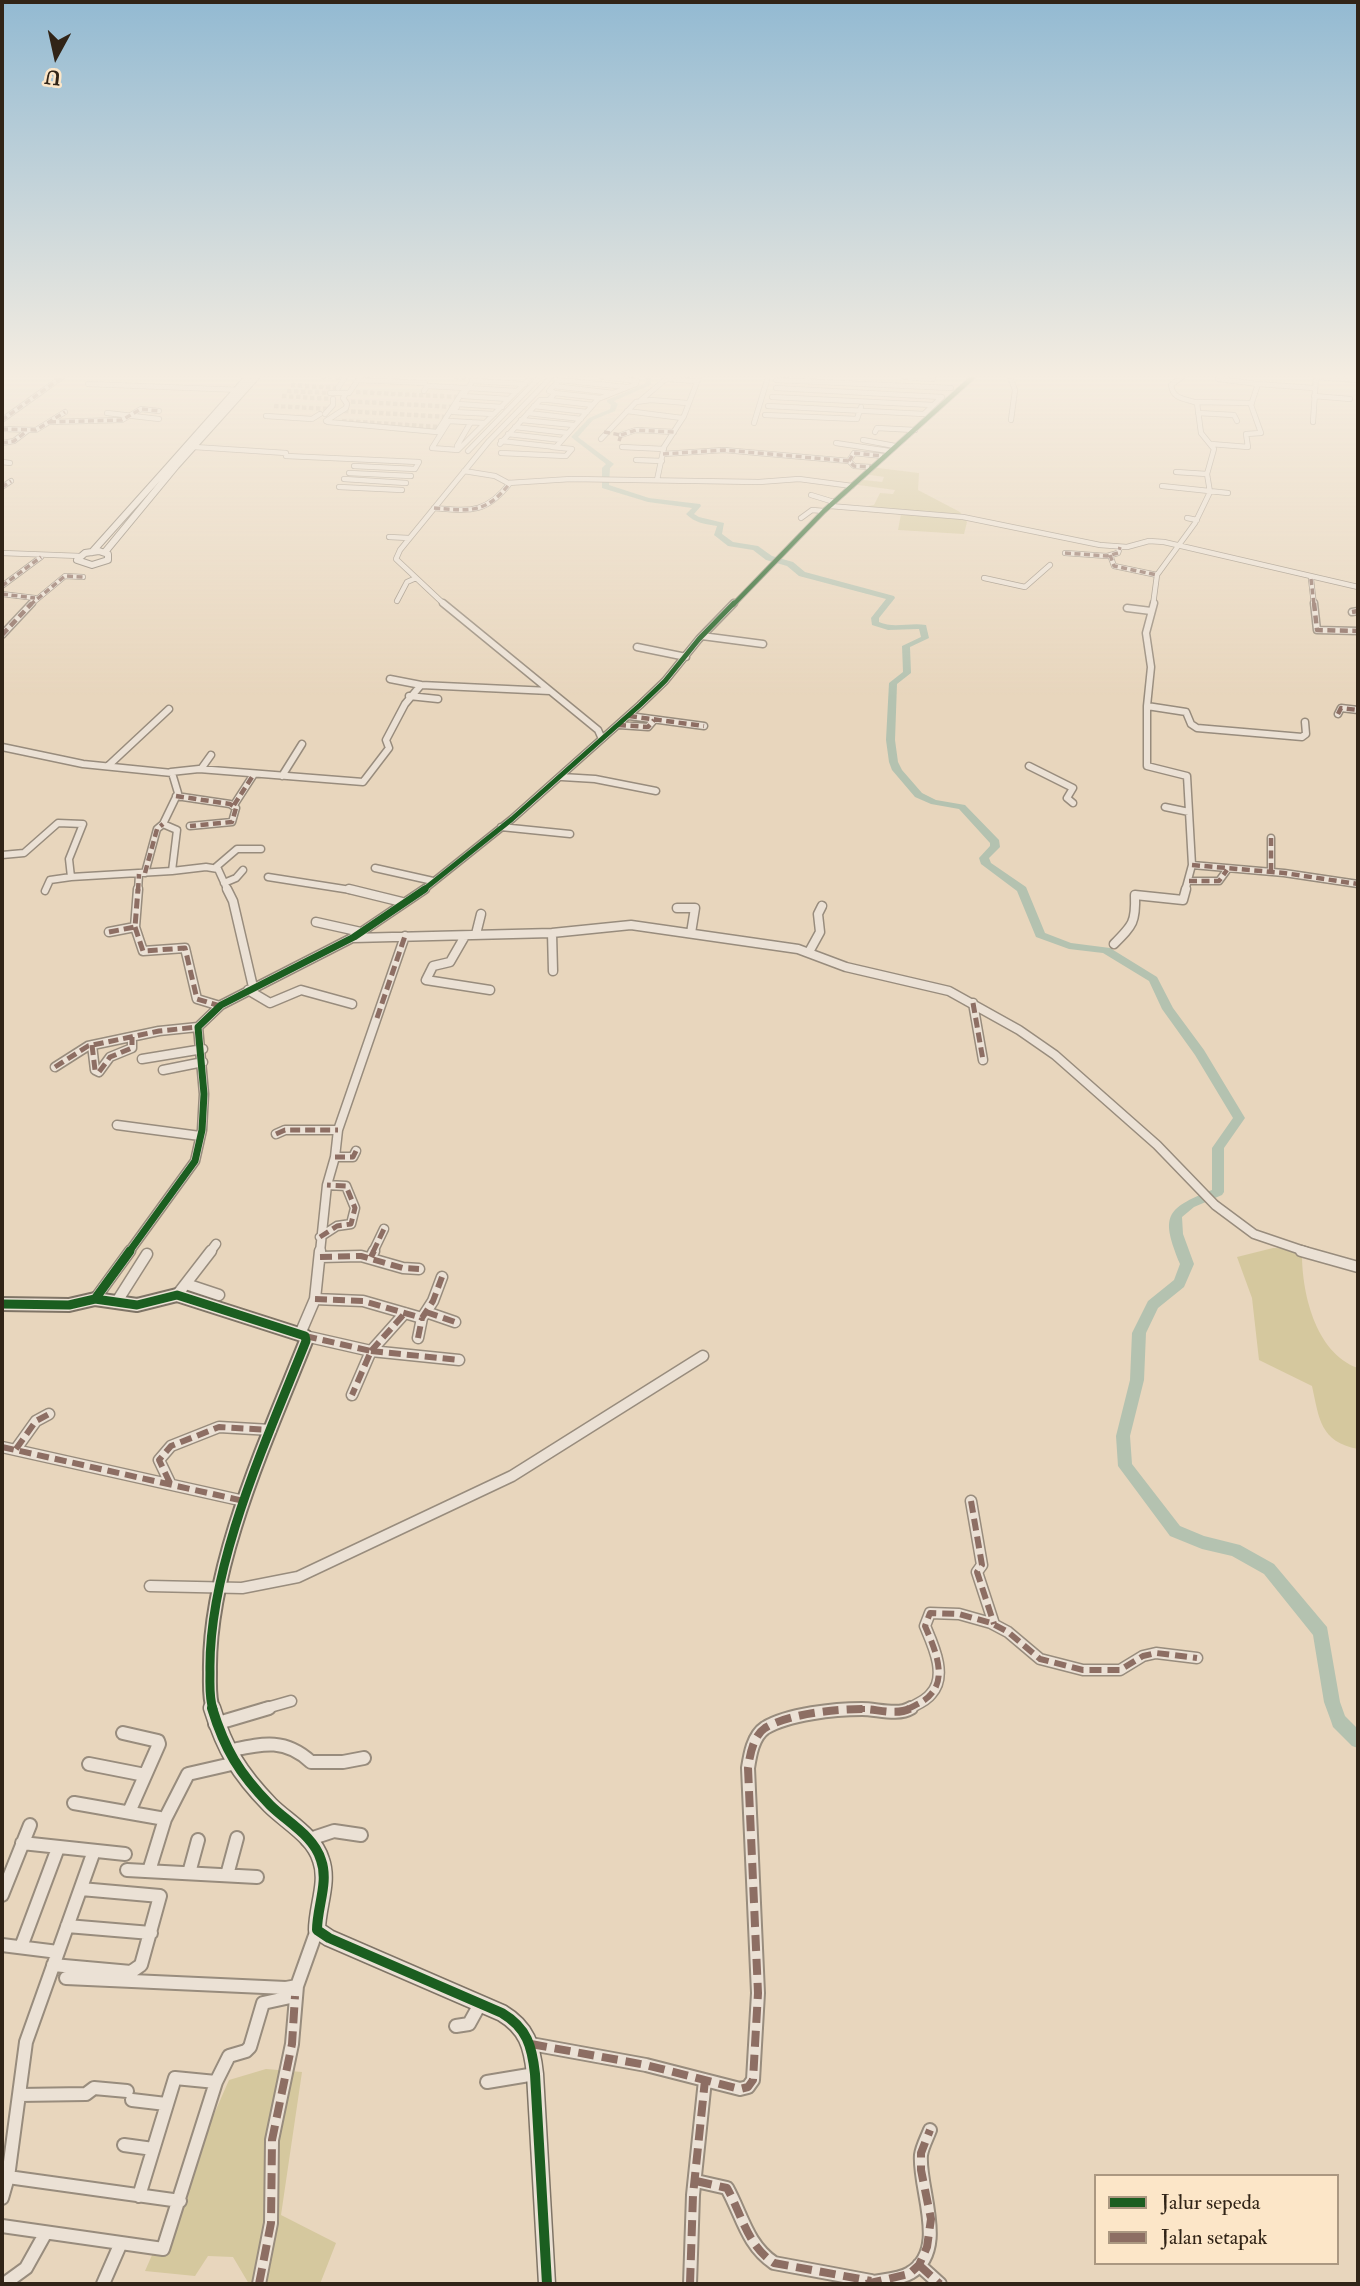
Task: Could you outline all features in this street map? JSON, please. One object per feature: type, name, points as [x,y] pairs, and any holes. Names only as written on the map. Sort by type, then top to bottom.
[{"type":"street","points":[[92,552],[156,484]]},
{"type":"street","points":[[105,552],[159,484]]},
{"type":"street","points":[[341,484],[339,487],[402,491]]},
{"type":"street","points":[[454,484],[409,538],[396,559],[598,730],[602,739]]},
{"type":"street","points":[[434,508],[481,510],[496,501],[509,484]]},
{"type":"street","points":[[834,484],[852,486]]},
{"type":"street","points":[[55,1067],[92,1045],[198,1027],[220,1006],[350,939],[433,881],[562,777],[665,684],[702,636],[829,506],[854,484]]},
{"type":"street","points":[[1114,944],[1131,927],[1136,916],[1135,895],[1183,900],[1189,881],[1192,865],[1187,776],[1147,766],[1147,706],[1151,667],[1146,636],[1157,590],[1157,575],[1197,520],[1210,490],[1209,484]]},
{"type":"street","points":[[1162,486],[1228,493]]},
{"type":"street","points":[[811,495],[829,506]]},
{"type":"street","points":[[801,518],[812,510],[829,506],[954,516],[1096,544],[1120,547],[1135,547],[1147,542],[1181,545],[1282,568],[1311,579],[1358,587]]},
{"type":"street","points":[[1187,518],[1197,520]]},
{"type":"street","points":[[389,537],[409,538]]},
{"type":"street","points":[[1096,544],[1097,556]]},
{"type":"street","points":[[1065,553],[1110,555],[1118,553],[1120,547]]},
{"type":"street","points":[[2,553],[80,556],[105,552],[110,557],[93,565],[78,563],[80,556]]},
{"type":"street","points":[[1110,555],[1114,566],[1157,575]]},
{"type":"street","points":[[2,586],[30,565]]},
{"type":"street","points":[[984,578],[1025,587],[1050,565]]},
{"type":"street","points":[[2,594],[35,598],[46,594],[66,576],[83,577]]},
{"type":"street","points":[[397,601],[407,582],[416,578]]},
{"type":"street","points":[[1311,579],[1317,629],[1329,632],[1342,629],[1358,631]]},
{"type":"street","points":[[2,635],[22,616],[35,598]]},
{"type":"street","points":[[1128,608],[1151,611]]},
{"type":"street","points":[[702,636],[763,644]]},
{"type":"street","points":[[637,646],[686,657]]},
{"type":"street","points":[[390,679],[421,685],[550,691]]},
{"type":"street","points":[[2,747],[83,764],[171,772],[201,769],[366,781],[389,748],[386,740],[397,714],[421,685]]},
{"type":"street","points":[[410,696],[437,702],[444,686]]},
{"type":"street","points":[[1147,706],[1186,712],[1191,724],[1197,728],[1303,737],[1306,734],[1305,722]]},
{"type":"street","points":[[1338,714],[1340,708],[1358,710]]},
{"type":"street","points":[[109,765],[169,709]]},
{"type":"street","points":[[629,716],[704,726]]},
{"type":"street","points":[[618,725],[645,727],[654,720]]},
{"type":"street","points":[[282,776],[302,744]]},
{"type":"street","points":[[201,769],[211,755]]},
{"type":"street","points":[[1029,765],[1073,789],[1067,798],[1073,803]]},
{"type":"street","points":[[171,772],[176,796],[163,824],[157,829],[142,873],[135,927],[143,951],[185,948],[197,999],[220,1006]]},
{"type":"street","points":[[190,825],[232,822],[236,808],[234,805],[254,774]]},
{"type":"street","points":[[562,777],[596,779],[656,791]]},
{"type":"street","points":[[176,796],[234,805]]},
{"type":"street","points":[[1166,807],[1189,813]]},
{"type":"street","points":[[2,855],[24,853],[58,823],[84,824],[69,859],[71,877]]},
{"type":"street","points":[[163,824],[177,830],[172,871]]},
{"type":"street","points":[[501,827],[570,834]]},
{"type":"street","points":[[1271,838],[1271,872]]},
{"type":"street","points":[[45,891],[48,881],[216,867],[221,865],[226,855],[233,850],[261,849]]},
{"type":"street","points":[[1192,865],[1358,884]]},
{"type":"street","points":[[216,867],[233,901],[251,989],[270,1003],[301,990],[352,1004]]},
{"type":"street","points":[[375,868],[433,881]]},
{"type":"street","points":[[224,883],[236,878],[243,870]]},
{"type":"street","points":[[1189,881],[1219,880],[1227,870]]},
{"type":"street","points":[[268,877],[337,886],[402,902]]},
{"type":"street","points":[[677,908],[696,906],[691,933]]},
{"type":"street","points":[[808,952],[820,932],[818,914],[822,906]]},
{"type":"street","points":[[476,934],[481,914]]},
{"type":"street","points":[[316,922],[361,932]]},
{"type":"street","points":[[350,939],[552,933],[631,925],[808,952],[846,967],[949,991],[973,1003],[1055,1055],[1157,1145],[1213,1202],[1261,1237],[1358,1267]]},
{"type":"street","points":[[109,932],[135,927]]},
{"type":"street","points":[[552,933],[553,971]]},
{"type":"street","points":[[302,1335],[315,1299],[327,1185],[335,1157],[338,1130],[405,936]]},
{"type":"street","points":[[465,936],[450,962],[433,966],[426,980],[489,990]]},
{"type":"street","points":[[973,1003],[984,1060]]},
{"type":"street","points":[[95,1299],[189,1172],[199,1150],[203,1049],[198,1027]]},
{"type":"street","points":[[92,1045],[95,1070],[99,1072],[110,1057],[132,1048],[132,1037]]},
{"type":"street","points":[[142,1059],[203,1049]]},
{"type":"street","points":[[163,1070],[203,1062]]},
{"type":"street","points":[[117,1125],[200,1136]]},
{"type":"street","points":[[276,1134],[285,1130],[338,1130]]},
{"type":"street","points":[[335,1157],[353,1157],[356,1151]]},
{"type":"street","points":[[320,1237],[337,1226],[351,1224],[355,1208],[346,1186],[327,1185]]},
{"type":"street","points":[[371,1257],[384,1229]]},
{"type":"street","points":[[182,1289],[216,1244]]},
{"type":"street","points":[[116,1303],[147,1254]]},
{"type":"street","points":[[320,1257],[371,1257],[402,1268],[418,1269]]},
{"type":"street","points":[[418,1338],[424,1315],[442,1277]]},
{"type":"street","points":[[2,1304],[69,1305],[95,1299],[137,1304],[182,1289],[219,1295]]},
{"type":"street","points":[[182,1289],[302,1335],[371,1351],[459,1360]]},
{"type":"street","points":[[315,1299],[363,1301],[405,1313],[455,1322]]},
{"type":"street","points":[[352,1395],[371,1351],[405,1313]]},
{"type":"street","points":[[258,2284],[271,2223],[272,2140],[292,2044],[296,1991],[317,1930],[323,1864],[307,1840],[270,1805],[232,1757],[215,1724],[209,1679],[219,1590],[244,1501],[306,1341],[302,1335]]},
{"type":"street","points":[[150,1586],[219,1590],[269,1586],[298,1577],[523,1470],[703,1356]]},
{"type":"street","points":[[16,1449],[36,1421],[49,1414]]},
{"type":"street","points":[[170,1483],[159,1460],[171,1446],[219,1427],[271,1430]]},
{"type":"street","points":[[2,1447],[244,1501]]},
{"type":"street","points":[[971,1501],[982,1565],[977,1572],[995,1624]]},
{"type":"street","points":[[531,2044],[646,2065],[740,2089],[748,2087],[753,2080],[758,1993],[748,1768],[756,1737],[763,1729],[784,1721],[828,1712],[861,1709],[904,1712],[932,1693],[937,1686],[937,1656],[925,1626],[930,1613],[952,1614],[995,1624],[1035,1657],[1090,1671],[1118,1671],[1144,1655],[1162,1653],[1197,1658]]},
{"type":"street","points":[[215,1724],[291,1701]]},
{"type":"street","points":[[123,1733],[158,1741],[159,1744],[129,1812]]},
{"type":"street","points":[[149,1871],[165,1819],[188,1774],[270,1744],[296,1748],[311,1762],[342,1762],[364,1758]]},
{"type":"street","points":[[89,1764],[145,1775]]},
{"type":"street","points":[[74,1803],[165,1819]]},
{"type":"street","points":[[2,1895],[30,1825]]},
{"type":"street","points":[[307,1840],[321,1832],[337,1830],[361,1835]]},
{"type":"street","points":[[227,1875],[237,1838]]},
{"type":"street","points":[[189,1873],[198,1840]]},
{"type":"street","points":[[22,1843],[125,1854]]},
{"type":"street","points":[[20,1947],[58,1847]]},
{"type":"street","points":[[2,2198],[8,2178],[26,2042],[94,1851]]},
{"type":"street","points":[[127,1870],[257,1877]]},
{"type":"street","points":[[53,1965],[135,1972],[141,1965],[160,1903],[159,1896],[81,1889]]},
{"type":"street","points":[[67,1926],[151,1933]]},
{"type":"street","points":[[317,1930],[329,1938],[518,2022],[526,2031],[531,2044],[535,2074],[548,2284]]},
{"type":"street","points":[[2,1945],[58,1952]]},
{"type":"street","points":[[65,1978],[296,1991]]},
{"type":"street","points":[[2,2226],[120,2245],[163,2249],[216,2082],[229,2056],[246,2051],[250,2047],[263,2003],[296,1991]]},
{"type":"street","points":[[456,2026],[469,2024],[480,2004]]},
{"type":"street","points":[[487,2082],[535,2074]]},
{"type":"street","points":[[139,2196],[174,2081],[178,2077],[216,2082]]},
{"type":"street","points":[[690,2284],[693,2195],[705,2080]]},
{"type":"street","points":[[19,2095],[86,2094],[94,2088],[166,2104]]},
{"type":"street","points":[[696,2180],[727,2188],[752,2241],[766,2258],[775,2263],[869,2283],[901,2277],[919,2265],[927,2247],[931,2219],[921,2170],[921,2152],[930,2130]]},
{"type":"street","points":[[124,2145],[153,2149]]},
{"type":"street","points":[[8,2178],[180,2202]]},
{"type":"street","points":[[4,2284],[26,2268],[45,2234]]},
{"type":"street","points":[[103,2284],[120,2245]]},
{"type":"street","points":[[919,2265],[940,2284]]},
{"type":"shaded area","points":[[851,484],[918,484],[918,490],[960,512],[967,522],[964,534],[898,530],[901,514],[861,511],[864,507],[874,505],[880,493],[893,494],[895,490]]},
{"type":"shaded area","points":[[1273,1248],[1302,1249],[1304,1283],[1321,1335],[1343,1360],[1358,1368],[1358,1449],[1336,1441],[1323,1427],[1312,1386],[1259,1360],[1252,1298],[1237,1257]]},
{"type":"shaded area","points":[[266,2069],[302,2072],[281,2215],[336,2243],[320,2284],[249,2284],[233,2257],[208,2256],[195,2276],[145,2271],[229,2080]]},
{"type":"waterway","points":[[605,484],[605,486],[648,500],[697,506],[690,514],[696,519],[721,525],[718,535],[731,544],[755,548],[769,558],[790,564],[802,574],[891,598],[875,618],[875,623],[888,628],[923,627],[925,638],[906,646],[907,673],[893,683],[891,740],[897,770],[918,795],[934,802],[962,807],[995,842],[995,847],[984,858],[986,864],[1022,889],[1040,935],[1069,946],[1106,950],[1153,979],[1168,1009],[1200,1053],[1239,1118],[1218,1148],[1218,1192],[1190,1204],[1176,1216],[1176,1234],[1187,1264],[1179,1283],[1153,1305],[1139,1333],[1137,1380],[1123,1436],[1125,1466],[1175,1531],[1202,1542],[1235,1550],[1269,1569],[1321,1632],[1332,1702],[1339,1721],[1358,1740]]},
{"type":"marked path","points":[[2,487],[7,484]]},
{"type":"marked path","points":[[434,508],[468,510],[485,507],[502,494],[510,484]]},
{"type":"marked path","points":[[1065,553],[1107,556],[1118,553],[1120,547]]},
{"type":"marked path","points":[[1110,555],[1114,566],[1157,575]]},
{"type":"marked path","points":[[2,586],[41,557]]},
{"type":"marked path","points":[[2,635],[22,616],[35,598],[46,594],[65,576],[83,577]]},
{"type":"marked path","points":[[1311,579],[1317,630],[1358,631]]},
{"type":"marked path","points":[[2,594],[35,598]]},
{"type":"marked path","points":[[1352,612],[1358,611]]},
{"type":"marked path","points":[[1338,714],[1341,708],[1358,710]]},
{"type":"marked path","points":[[629,716],[704,726]]},
{"type":"marked path","points":[[618,725],[648,727],[654,720]]},
{"type":"marked path","points":[[234,805],[254,774]]},
{"type":"marked path","points":[[176,796],[230,804],[236,808],[232,822],[190,826]]},
{"type":"marked path","points":[[145,873],[157,829],[163,824]]},
{"type":"marked path","points":[[1271,838],[1271,872]]},
{"type":"marked path","points":[[1192,865],[1284,873],[1358,884]]},
{"type":"marked path","points":[[1189,881],[1219,881],[1227,870]]},
{"type":"marked path","points":[[109,932],[135,927],[139,874]]},
{"type":"marked path","points":[[135,927],[143,951],[185,948],[197,999],[220,1006]]},
{"type":"marked path","points":[[377,1018],[405,936]]},
{"type":"marked path","points":[[973,1003],[983,1060]]},
{"type":"marked path","points":[[55,1067],[88,1046],[159,1031],[198,1027]]},
{"type":"marked path","points":[[92,1045],[95,1070],[99,1072],[110,1057],[132,1048],[132,1037]]},
{"type":"marked path","points":[[276,1134],[285,1130],[338,1130]]},
{"type":"marked path","points":[[335,1157],[353,1157],[356,1151]]},
{"type":"marked path","points":[[320,1237],[337,1226],[351,1224],[355,1208],[346,1186],[327,1185]]},
{"type":"marked path","points":[[371,1257],[384,1229]]},
{"type":"marked path","points":[[320,1257],[361,1256],[403,1268],[419,1269]]},
{"type":"marked path","points":[[315,1299],[363,1301],[422,1318],[433,1301],[442,1277]]},
{"type":"marked path","points":[[426,1312],[455,1322]]},
{"type":"marked path","points":[[371,1351],[405,1313]]},
{"type":"marked path","points":[[418,1338],[422,1318]]},
{"type":"marked path","points":[[305,1336],[371,1351],[352,1395]]},
{"type":"marked path","points":[[371,1351],[459,1360]]},
{"type":"marked path","points":[[16,1449],[36,1421],[49,1414]]},
{"type":"marked path","points":[[170,1483],[159,1460],[171,1446],[219,1427],[271,1430]]},
{"type":"marked path","points":[[2,1447],[244,1501]]},
{"type":"marked path","points":[[971,1501],[982,1565],[977,1572],[994,1624]]},
{"type":"marked path","points":[[531,2044],[646,2065],[740,2089],[748,2087],[753,2080],[758,1993],[748,1768],[752,1747],[763,1729],[794,1718],[828,1711],[861,1709],[904,1712],[932,1694],[938,1677],[937,1656],[925,1626],[930,1613],[959,1614],[981,1619],[1008,1632],[1040,1659],[1083,1670],[1120,1670],[1143,1656],[1156,1653],[1197,1658]]},
{"type":"marked path","points":[[259,2284],[271,2223],[272,2140],[292,2044],[295,1996]]},
{"type":"marked path","points":[[690,2284],[693,2195],[705,2080]]},
{"type":"marked path","points":[[866,2284],[909,2274],[919,2265],[927,2247],[931,2219],[921,2170],[921,2153],[930,2130]]},
{"type":"marked path","points":[[696,2181],[727,2188],[757,2249],[774,2263],[871,2281]]},
{"type":"marked path","points":[[919,2265],[940,2284]]},
{"type":"cycle path","points":[[95,1299],[195,1161],[202,1130],[204,1094],[203,1058],[198,1027],[218,1007],[237,995],[354,937],[450,871],[572,767],[653,693],[699,639],[824,511],[854,484]]},
{"type":"cycle path","points":[[2,1304],[69,1305],[95,1299],[137,1305],[177,1295],[305,1336],[306,1341],[250,1485],[232,1542],[218,1600],[210,1654],[211,1703],[223,1743],[239,1769],[265,1800],[319,1853],[324,1877],[317,1930],[329,1938],[502,2013],[525,2031],[531,2045],[535,2074],[547,2284]]}]
